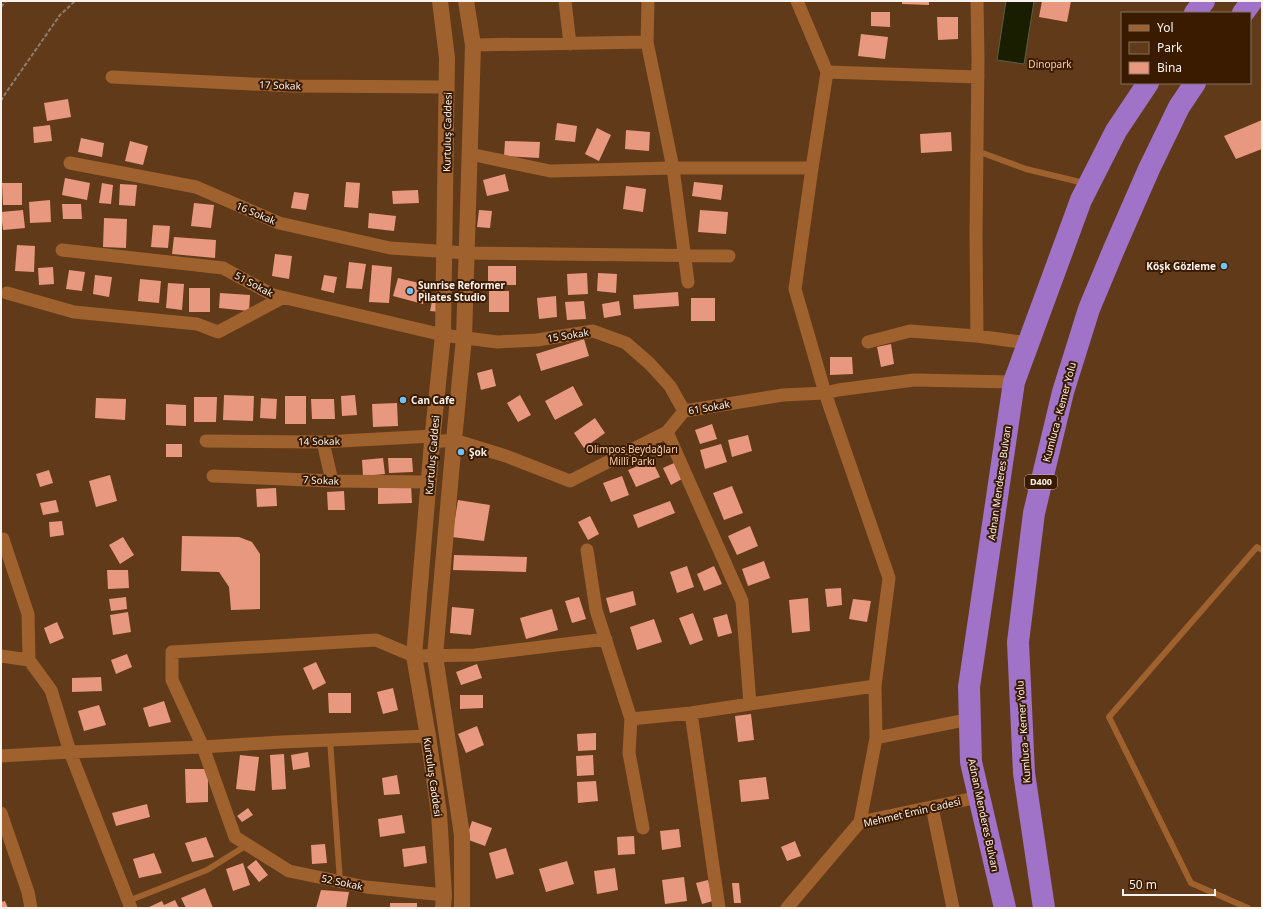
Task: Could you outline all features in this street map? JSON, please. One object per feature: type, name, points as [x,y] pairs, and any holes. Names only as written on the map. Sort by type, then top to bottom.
[{"type":"highway","points":[[1196,12],[1204,1]]},
{"type":"highway","points":[[1244,12],[1252,1]]},
{"type":"highway","name":"Adnan Menderes Bulvarı","points":[[1005,908],[971,762],[969,687],[1014,382],[1089,184],[1116,131],[1147,84]]},
{"type":"highway","name":"Kumluca - Kemer Yolu","points":[[1044,908],[1024,773],[1018,642],[1034,513],[1063,392],[1089,310],[1149,169],[1179,107],[1194,84]]},
{"type":"street","name":"Kurtuluş Caddesi","points":[[440,1],[447,58],[443,335],[432,439],[414,656],[428,736],[439,813],[444,901]]},
{"type":"street","name":"Kurtuluş Caddesi","points":[[462,908],[462,836],[435,656],[464,338],[473,45],[466,1]]},
{"type":"street","points":[[564,1],[570,44]]},
{"type":"street","points":[[648,1],[647,42],[674,168],[688,282]]},
{"type":"street","points":[[797,1],[827,72],[794,289],[825,393],[890,578],[875,686],[876,738],[860,822]]},
{"type":"street","points":[[977,1],[977,336]]},
{"type":"street","points":[[1257,1],[1262,7]]},
{"type":"street","points":[[446,50],[473,45],[647,42]]},
{"type":"street","points":[[827,72],[978,77]]},
{"type":"street","name":"17 Sokak","points":[[112,77],[293,86],[447,87]]},
{"type":"street","points":[[470,154],[550,171],[674,168],[812,168]]},
{"type":"street","name":"16 Sokak","points":[[70,163],[196,187],[279,223],[390,248],[467,253],[729,256]]},
{"type":"street","name":"51 Sokak","points":[[62,250],[223,268],[273,296],[443,335]]},
{"type":"street","points":[[7,293],[74,312],[197,324],[218,332],[282,298]]},
{"type":"street","name":"15 Sokak","points":[[443,335],[496,342],[537,340],[593,331],[626,343],[650,364],[670,386],[684,411]]},
{"type":"street","points":[[868,342],[910,331],[977,336],[1028,343]]},
{"type":"street","name":"61 Sokak","points":[[432,439],[454,440],[506,456],[570,481],[667,432],[684,411],[783,395],[825,393],[914,380],[1014,382]]},
{"type":"street","points":[[667,432],[742,601],[750,704]]},
{"type":"street","name":"14 Sokak","points":[[206,441],[323,442],[432,439]]},
{"type":"street","points":[[323,442],[332,481]]},
{"type":"street","name":"7 Sokak","points":[[213,476],[332,481],[429,482]]},
{"type":"street","points":[[1,540],[3,540],[28,614],[29,660],[51,690],[70,752],[129,904]]},
{"type":"street","points":[[587,550],[596,610],[631,719],[629,753],[643,828]]},
{"type":"street","points":[[203,747],[172,680],[172,652],[376,640],[414,656],[475,655],[606,639]]},
{"type":"street","points":[[1,656],[29,660]]},
{"type":"street","points":[[631,719],[691,713],[875,686]]},
{"type":"street","points":[[691,713],[719,908]]},
{"type":"street","points":[[876,738],[970,719]]},
{"type":"street","points":[[1,756],[428,736]]},
{"type":"street","name":"52 Sokak","points":[[203,747],[235,837],[247,845],[289,871],[444,901]]},
{"type":"street","name":"Mehmet Emin Cadesi","points":[[787,908],[860,822],[979,797]]},
{"type":"street","points":[[932,807],[953,908]]},
{"type":"street","points":[[1,813],[28,892],[31,908]]},
{"type":"lane","points":[[977,151],[1026,169],[1089,184]]},
{"type":"lane","points":[[1248,908],[1191,883],[1109,717],[1257,547],[1262,550]]},
{"type":"lane","points":[[330,740],[340,881]]},
{"type":"lane","points":[[129,904],[207,870],[247,845]]},
{"type":"path","points":[[1,7],[6,1]]},
{"type":"path","points":[[1,101],[60,15],[75,1]]},
{"type":"green space","name":"Olimpos Beydağları Millî Parkı","points":[[1,1],[1262,1],[1262,908],[1,908]]},
{"type":"shaded area","points":[[1006,1],[1034,1],[1024,64],[997,60]]},
{"type":"building","points":[[902,1],[929,1],[929,5],[902,4]]},
{"type":"building","points":[[1042,1],[1071,1],[1067,22],[1039,17]]},
{"type":"building","points":[[871,12],[890,12],[890,27],[871,26]]},
{"type":"building","points":[[937,17],[958,17],[958,39],[938,40]]},
{"type":"building","points":[[861,34],[888,37],[885,59],[858,56]]},
{"type":"building","points":[[68,99],[71,117],[47,121],[44,103]]},
{"type":"building","points":[[1262,120],[1262,149],[1236,159],[1224,136]]},
{"type":"building","points":[[557,123],[577,126],[575,142],[555,140]]},
{"type":"building","points":[[50,125],[52,141],[34,143],[33,127]]},
{"type":"building","points":[[597,128],[611,135],[599,161],[585,154]]},
{"type":"building","points":[[626,130],[650,132],[649,151],[625,149]]},
{"type":"building","points":[[951,132],[952,151],[921,153],[920,134]]},
{"type":"building","points":[[81,138],[104,143],[102,157],[78,152]]},
{"type":"building","points":[[130,141],[148,146],[143,165],[125,161]]},
{"type":"building","points":[[505,141],[540,142],[539,158],[504,156]]},
{"type":"building","points":[[505,174],[509,191],[487,196],[483,180]]},
{"type":"building","points":[[65,178],[90,183],[87,200],[62,195]]},
{"type":"building","points":[[346,182],[360,183],[358,208],[344,207]]},
{"type":"building","points":[[694,182],[723,185],[721,200],[692,196]]},
{"type":"building","points":[[2,183],[22,183],[22,205],[3,205]]},
{"type":"building","points":[[102,183],[113,185],[111,204],[99,203]]},
{"type":"building","points":[[120,184],[137,185],[135,206],[119,205]]},
{"type":"building","points":[[626,186],[646,189],[643,212],[623,209]]},
{"type":"building","points":[[418,190],[419,203],[393,204],[392,191]]},
{"type":"building","points":[[294,192],[309,194],[306,210],[291,208]]},
{"type":"building","points":[[50,200],[51,222],[30,223],[29,202]]},
{"type":"building","points":[[194,203],[214,205],[211,228],[191,226]]},
{"type":"building","points":[[62,204],[81,204],[82,219],[63,219]]},
{"type":"building","points":[[23,210],[25,228],[3,230],[1,212]]},
{"type":"building","points":[[479,210],[492,211],[490,228],[477,227]]},
{"type":"building","points":[[700,210],[728,212],[726,234],[698,232]]},
{"type":"building","points":[[369,213],[396,216],[394,231],[368,228]]},
{"type":"building","points":[[104,218],[127,219],[126,248],[103,247]]},
{"type":"building","points":[[153,225],[170,226],[168,248],[151,247]]},
{"type":"building","points":[[174,237],[216,240],[215,258],[172,254]]},
{"type":"building","points":[[17,245],[35,246],[34,272],[15,271]]},
{"type":"building","points":[[275,254],[292,256],[289,279],[272,276]]},
{"type":"building","points":[[349,262],[366,264],[362,289],[346,288]]},
{"type":"building","points":[[372,265],[392,267],[389,303],[369,302]]},
{"type":"building","points":[[488,266],[516,266],[516,285],[488,285]]},
{"type":"building","points":[[53,267],[54,284],[39,285],[38,268]]},
{"type":"building","points":[[69,270],[85,272],[82,291],[66,289]]},
{"type":"building","points":[[587,273],[588,294],[568,295],[567,274]]},
{"type":"building","points":[[598,273],[617,274],[616,293],[597,291]]},
{"type":"building","points":[[95,275],[112,277],[109,297],[93,294]]},
{"type":"building","points":[[324,275],[337,277],[334,293],[321,290]]},
{"type":"building","name":"Sunrise Reformer Pilates Studio","points":[[398,278],[428,285],[423,304],[393,296]]},
{"type":"building","points":[[140,279],[161,281],[159,303],[138,301]]},
{"type":"building","points":[[168,283],[184,284],[182,310],[166,308]]},
{"type":"building","points":[[189,288],[210,288],[210,312],[189,312]]},
{"type":"building","points":[[489,291],[509,291],[509,312],[489,312]]},
{"type":"building","points":[[678,292],[679,306],[634,309],[633,295]]},
{"type":"building","points":[[220,293],[250,295],[249,311],[219,308]]},
{"type":"building","points":[[433,296],[444,298],[441,312],[430,311]]},
{"type":"building","points":[[556,296],[557,317],[539,319],[537,298]]},
{"type":"building","points":[[691,298],[715,298],[715,321],[691,321]]},
{"type":"building","points":[[584,301],[586,319],[567,320],[565,302]]},
{"type":"building","points":[[619,301],[621,315],[604,318],[602,304]]},
{"type":"building","points":[[584,339],[589,356],[541,371],[536,354]]},
{"type":"building","points":[[891,344],[894,364],[881,367],[877,347]]},
{"type":"building","points":[[830,357],[852,357],[853,374],[830,375]]},
{"type":"building","points":[[492,369],[496,386],[481,390],[477,373]]},
{"type":"building","points":[[573,386],[583,405],[555,420],[545,401]]},
{"type":"building","points":[[224,395],[254,396],[253,421],[223,420]]},
{"type":"building","points":[[355,395],[357,415],[342,416],[341,396]]},
{"type":"building","points":[[520,395],[531,415],[518,422],[507,403]]},
{"type":"building","points":[[285,396],[306,396],[306,424],[285,424]]},
{"type":"building","points":[[194,397],[217,397],[216,422],[194,422]]},
{"type":"building","points":[[96,398],[126,399],[125,420],[95,418]]},
{"type":"building","points":[[261,398],[277,399],[276,419],[260,418]]},
{"type":"building","points":[[311,399],[334,399],[335,419],[312,419]]},
{"type":"building","points":[[397,403],[398,426],[373,427],[372,404]]},
{"type":"building","points":[[166,404],[186,405],[186,426],[166,425]]},
{"type":"building","points":[[595,418],[605,433],[584,448],[574,433]]},
{"type":"building","points":[[712,424],[717,439],[700,444],[695,430]]},
{"type":"building","points":[[748,435],[752,451],[732,457],[728,440]]},
{"type":"building","points":[[166,444],[182,444],[182,457],[166,457]]},
{"type":"building","points":[[721,444],[727,462],[705,469],[700,450]]},
{"type":"building","points":[[383,458],[385,474],[363,476],[362,460]]},
{"type":"building","points":[[388,458],[412,458],[413,472],[389,473]]},
{"type":"building","points":[[652,460],[660,477],[636,487],[628,470]]},
{"type":"building","points":[[674,463],[682,479],[671,485],[663,468]]},
{"type":"building","points":[[49,470],[53,483],[40,487],[36,474]]},
{"type":"building","points":[[110,475],[117,501],[96,507],[89,481]]},
{"type":"building","points":[[622,476],[629,495],[611,502],[603,483]]},
{"type":"building","points":[[411,484],[412,503],[378,504],[378,485]]},
{"type":"building","points":[[732,486],[743,513],[724,520],[713,493]]},
{"type":"building","points":[[276,488],[277,506],[257,507],[256,489]]},
{"type":"building","points":[[344,491],[345,510],[328,510],[327,492]]},
{"type":"building","points":[[56,500],[59,512],[43,515],[40,503]]},
{"type":"building","points":[[458,500],[490,505],[484,541],[452,537]]},
{"type":"building","points":[[670,501],[675,513],[638,528],[633,515]]},
{"type":"building","points":[[590,516],[599,534],[588,540],[578,522]]},
{"type":"building","points":[[62,521],[64,535],[50,537],[49,522]]},
{"type":"building","points":[[750,526],[758,546],[737,555],[728,536]]},
{"type":"building","points":[[182,536],[239,537],[252,542],[260,554],[260,609],[231,610],[229,587],[219,572],[181,571]]},
{"type":"building","points":[[123,537],[134,555],[120,564],[109,545]]},
{"type":"building","points":[[454,555],[527,557],[526,572],[453,570]]},
{"type":"building","points":[[764,561],[770,578],[748,586],[742,569]]},
{"type":"building","points":[[687,566],[694,587],[677,593],[670,572]]},
{"type":"building","points":[[714,566],[722,584],[704,591],[697,574]]},
{"type":"building","points":[[107,570],[128,570],[129,588],[108,589]]},
{"type":"building","points":[[841,588],[842,605],[827,607],[825,589]]},
{"type":"building","points":[[633,591],[636,605],[610,613],[606,598]]},
{"type":"building","points":[[126,597],[127,609],[111,611],[109,599]]},
{"type":"building","points":[[579,597],[586,619],[572,623],[565,601]]},
{"type":"building","points":[[808,598],[810,631],[792,633],[789,600]]},
{"type":"building","points":[[853,599],[871,601],[867,622],[849,619]]},
{"type":"building","points":[[452,607],[474,609],[471,635],[450,633]]},
{"type":"building","points":[[552,609],[558,630],[526,639],[520,618]]},
{"type":"building","points":[[128,612],[131,632],[113,635],[110,615]]},
{"type":"building","points":[[693,613],[703,640],[690,645],[679,618]]},
{"type":"building","points":[[727,614],[732,633],[718,637],[713,618]]},
{"type":"building","points":[[654,619],[662,642],[637,650],[630,627]]},
{"type":"building","points":[[57,622],[64,638],[50,644],[44,628]]},
{"type":"building","points":[[127,654],[132,667],[116,674],[111,660]]},
{"type":"building","points":[[316,662],[326,683],[313,690],[303,668]]},
{"type":"building","points":[[477,664],[482,678],[461,685],[456,672]]},
{"type":"building","points":[[101,677],[102,691],[72,692],[72,678]]},
{"type":"building","points":[[393,688],[398,710],[383,714],[377,692]]},
{"type":"building","points":[[328,693],[351,693],[351,713],[329,713]]},
{"type":"building","points":[[460,695],[483,695],[483,708],[460,709]]},
{"type":"building","points":[[164,701],[171,722],[149,727],[143,708]]},
{"type":"building","points":[[99,705],[106,725],[84,731],[78,711]]},
{"type":"building","points":[[751,714],[754,740],[738,742],[735,716]]},
{"type":"building","points":[[477,726],[484,745],[466,753],[458,734]]},
{"type":"building","points":[[596,733],[596,750],[578,751],[577,734]]},
{"type":"building","points":[[308,752],[310,767],[293,770],[291,755]]},
{"type":"building","points":[[284,754],[286,789],[272,790],[270,755]]},
{"type":"building","points":[[240,755],[259,757],[255,791],[236,789]]},
{"type":"building","points":[[593,755],[594,775],[577,776],[576,756]]},
{"type":"building","points":[[185,769],[208,769],[208,802],[186,803]]},
{"type":"building","points":[[397,775],[400,794],[384,795],[382,778]]},
{"type":"building","points":[[766,777],[769,799],[741,802],[739,780]]},
{"type":"building","points":[[596,781],[598,801],[578,803],[577,782]]},
{"type":"building","points":[[147,804],[150,817],[116,826],[112,813]]},
{"type":"building","points":[[248,808],[253,815],[242,822],[237,816]]},
{"type":"building","points":[[402,815],[405,833],[380,837],[378,819]]},
{"type":"building","points":[[472,821],[492,828],[485,846],[466,839]]},
{"type":"building","points":[[679,829],[681,847],[662,850],[660,831]]},
{"type":"building","points":[[634,836],[635,854],[618,855],[617,837]]},
{"type":"building","points":[[206,837],[214,857],[192,862],[185,843]]},
{"type":"building","points":[[795,841],[801,856],[787,861],[781,847]]},
{"type":"building","points":[[325,844],[327,863],[312,864],[311,845]]},
{"type":"building","points":[[425,846],[427,863],[404,867],[402,849]]},
{"type":"building","points":[[506,848],[514,874],[496,879],[489,853]]},
{"type":"building","points":[[154,853],[162,873],[139,878],[133,859]]},
{"type":"building","points":[[256,860],[268,875],[259,882],[247,867]]},
{"type":"building","points":[[567,861],[574,884],[546,892],[539,869]]},
{"type":"building","points":[[243,863],[250,885],[233,891],[226,869]]},
{"type":"building","points":[[615,868],[618,890],[597,894],[594,871]]},
{"type":"building","points":[[684,877],[687,901],[665,904],[662,880]]},
{"type":"building","points":[[708,880],[713,901],[702,904],[696,883]]},
{"type":"building","points":[[732,883],[739,883],[741,903],[734,903]]},
{"type":"building","points":[[205,888],[213,908],[186,908],[181,898]]},
{"type":"building","points":[[321,890],[349,892],[346,908],[316,908]]},
{"type":"building","points":[[175,900],[179,908],[147,908],[162,901],[164,905]]},
{"type":"building","points":[[5,901],[8,908],[1,908],[1,902]]},
{"type":"building","points":[[390,903],[417,903],[417,908],[390,908]]},
{"type":"place","name":"Köşk Gözleme","points":[[1224,266]]},
{"type":"place","name":"Sunrise Reformer Pilates Studio","points":[[410,291]]},
{"type":"place","name":"Can Cafe","points":[[403,400]]},
{"type":"place","name":"Şok","points":[[461,452]]},
{"type":"park label","name":"Dinopark","points":[[1050,64]]}]
